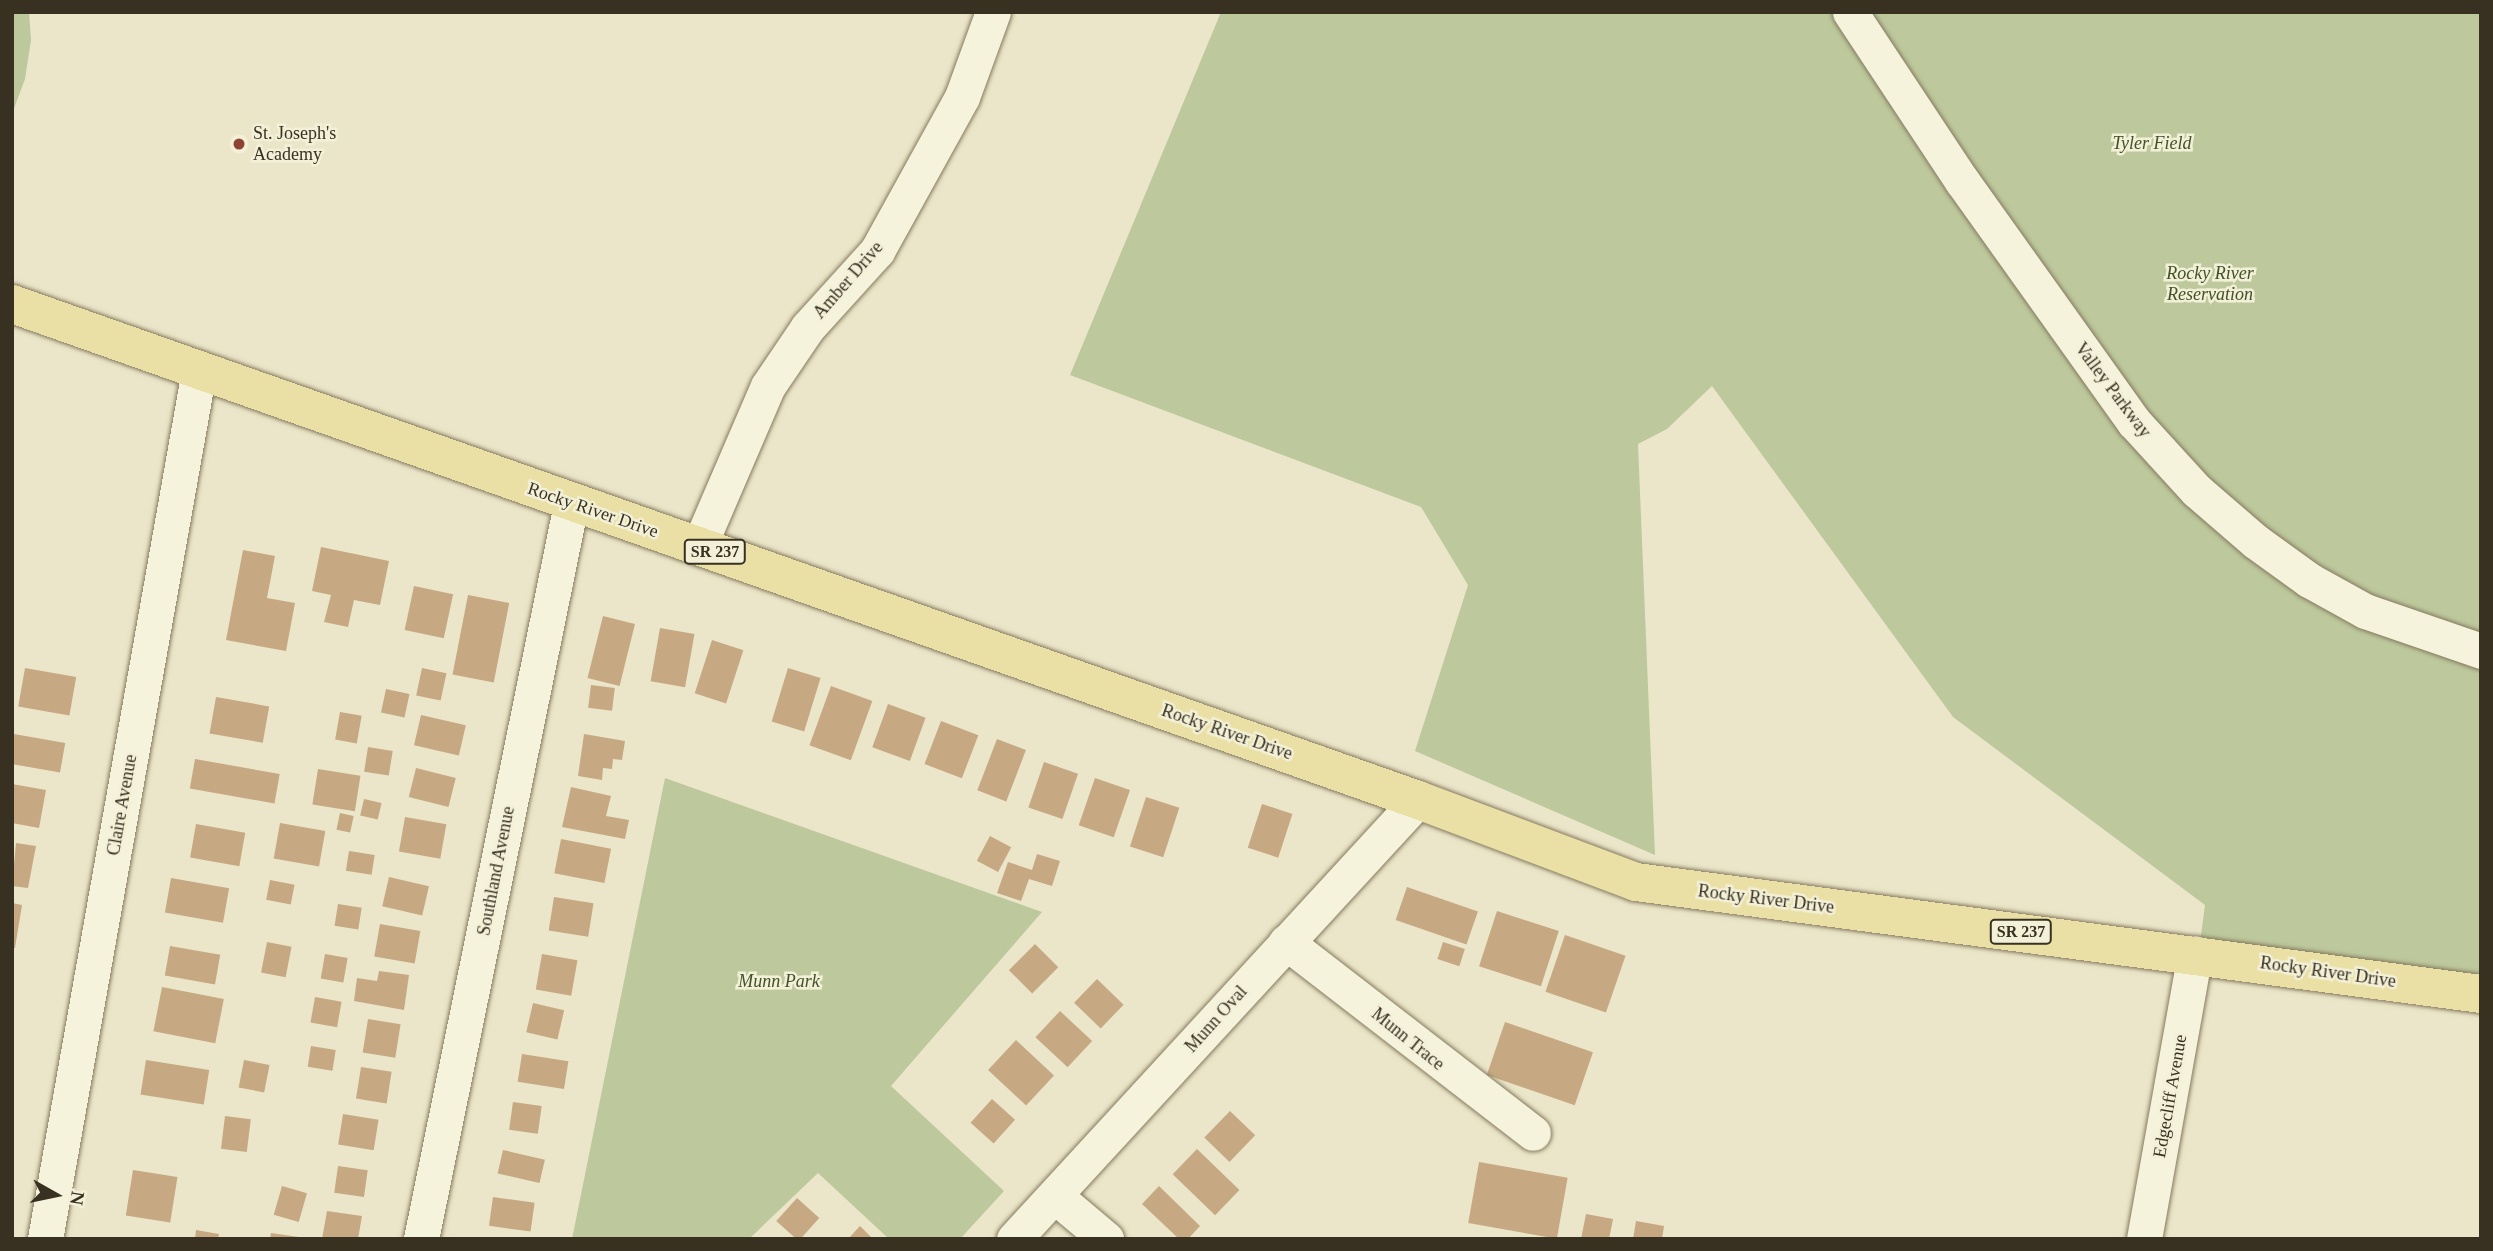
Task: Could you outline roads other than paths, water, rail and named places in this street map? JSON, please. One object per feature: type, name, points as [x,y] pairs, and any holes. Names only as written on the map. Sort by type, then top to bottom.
[{"type":"main road","name":"Rocky River Drive","points":[[12,304],[571,504],[699,546],[1418,800],[1636,882],[2196,954],[2481,994]]},
{"type":"street","name":"Amber Drive","points":[[699,546],[768,386],[808,327],[877,251],[962,97],[993,12]]},
{"type":"street","name":"Valley Parkway","points":[[1850,12],[1962,181],[2126,411],[2196,490],[2309,580],[2365,611],[2481,651]]},
{"type":"street","name":"Claire Avenue","points":[[46,1239],[199,370]]},
{"type":"street","name":"Southland Avenue","points":[[421,1239],[571,504]]},
{"type":"street","name":"Munn Oval","points":[[1014,1239],[1418,800]]},
{"type":"street","name":"Munn Trace","points":[[1286,942],[1533,1133]]},
{"type":"street","name":"Edgecliff Avenue","points":[[2144,1239],[2196,954]]},
{"type":"street","points":[[1055,1196],[1106,1239]]},
{"type":"place","name":"St. Joseph's Academy","points":[[239,144]]},
{"type":"park label","name":"Tyler Field","points":[[2152,143]]},
{"type":"park label","name":"Rocky River Reservation","points":[[2210,284]]},
{"type":"park label","name":"Munn Park","points":[[779,981]]}]
